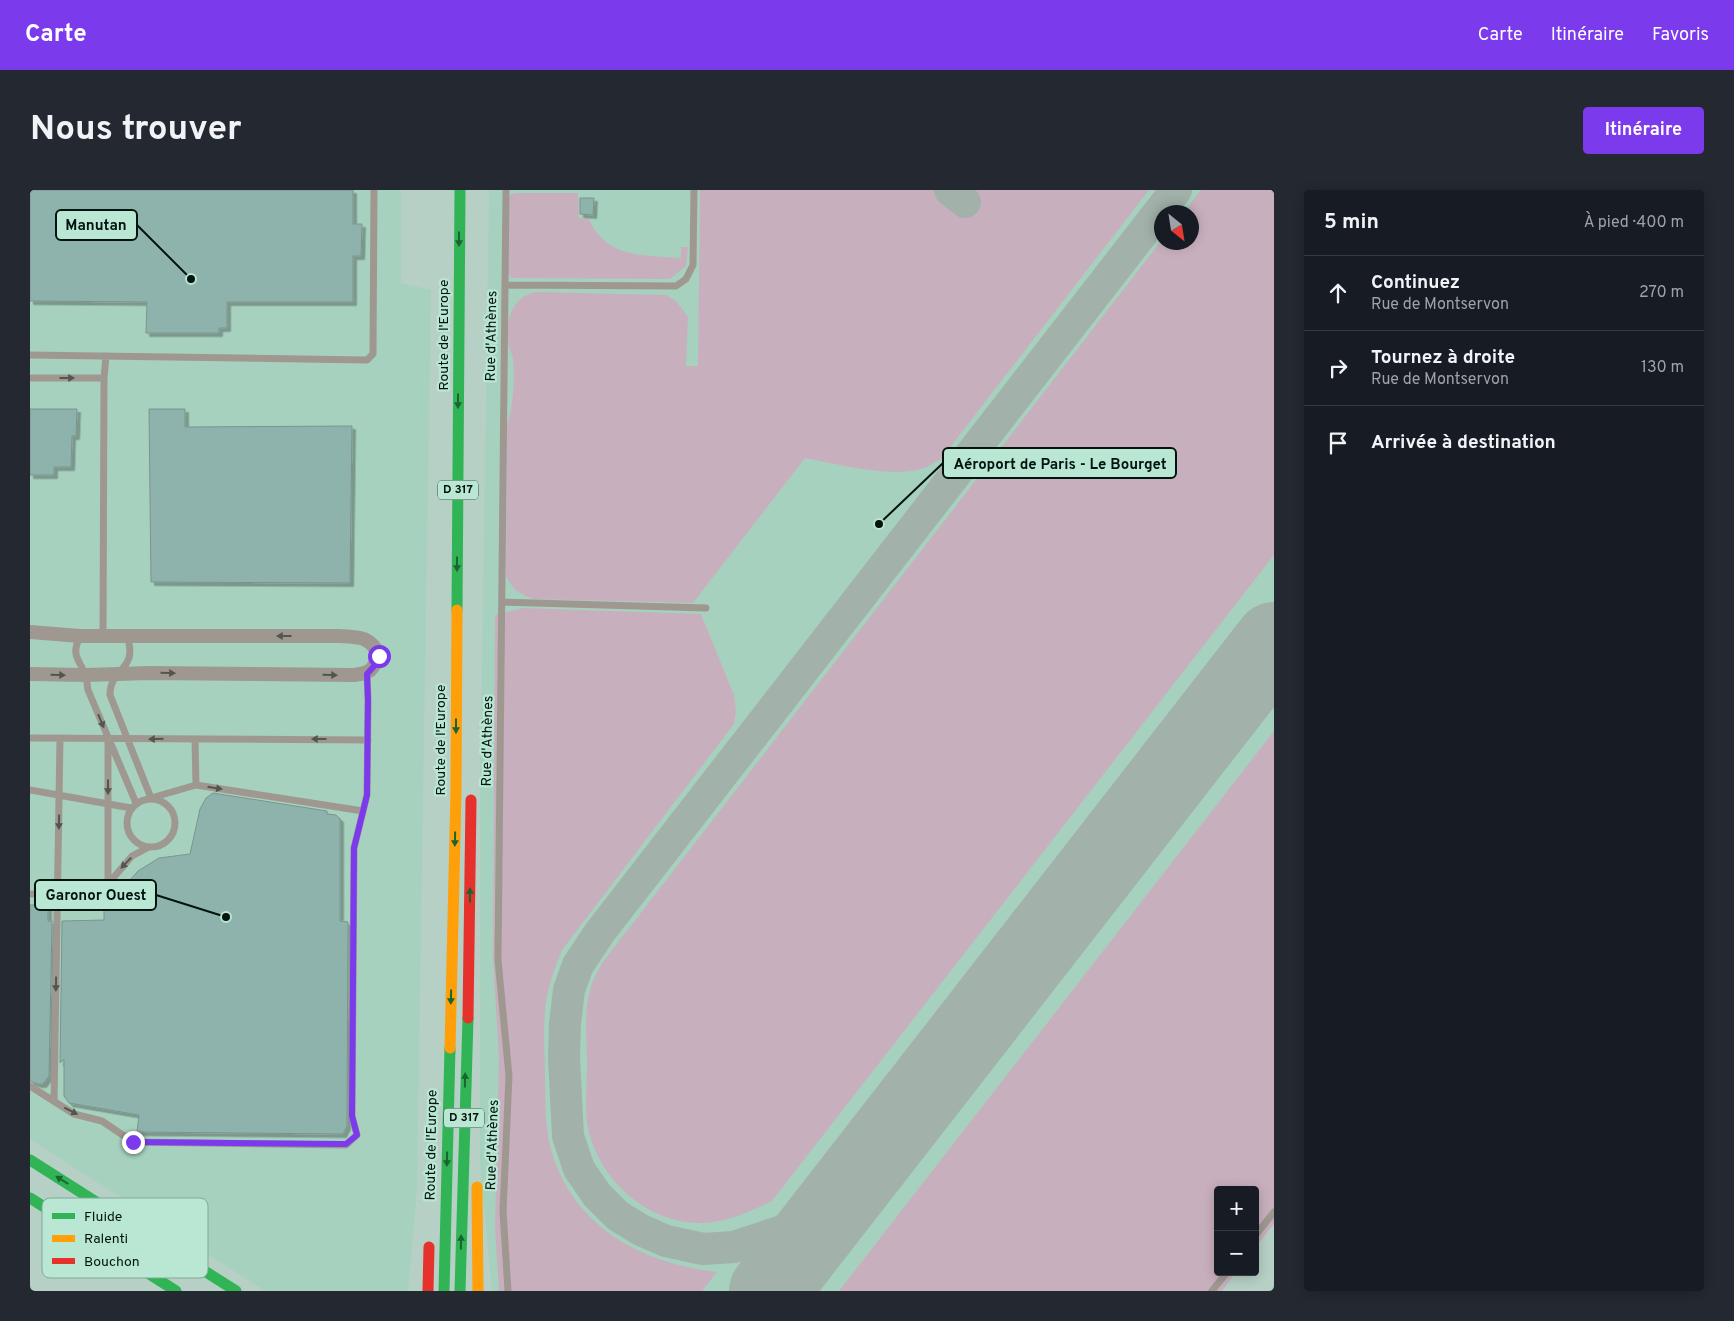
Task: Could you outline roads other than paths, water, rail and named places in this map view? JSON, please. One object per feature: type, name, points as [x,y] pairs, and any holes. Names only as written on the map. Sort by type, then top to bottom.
[{"type":"main road","name":"Route de l'Europe","points":[[444,1291],[456,781],[460,190]]},
{"type":"main road","name":"D 317","points":[[460,1291],[470,944],[471,785]]},
{"type":"main road","points":[[470,944],[475,956],[476,1115]]},
{"type":"main road","points":[[439,958],[452,948]]},
{"type":"main road","points":[[30,1160],[90,1198]]},
{"type":"main road","points":[[477,1174],[479,1291]]},
{"type":"main road","points":[[30,1198],[42,1206]]},
{"type":"main road","points":[[422,1291],[430,1237],[428,1291]]},
{"type":"main road","points":[[208,1273],[237,1291]]},
{"type":"main road","points":[[156,1278],[176,1291]]},
{"type":"street","points":[[30,632],[80,636],[337,636],[366,638],[376,648],[379,656],[375,665],[367,674],[354,675],[30,674]]},
{"type":"lane","points":[[30,355],[367,360],[373,354],[374,190]]},
{"type":"lane","name":"Rue d'Athènes","points":[[506,190],[498,960],[509,1076],[503,1211],[508,1291]]},
{"type":"lane","points":[[505,285],[676,286],[686,279],[693,265],[694,190]]},
{"type":"lane","points":[[103,636],[104,378],[106,356]]},
{"type":"lane","points":[[30,378],[104,378]]},
{"type":"lane","points":[[502,602],[706,608]]},
{"type":"lane","points":[[80,636],[76,646],[76,659],[86,675],[88,690],[134,806]]},
{"type":"lane","points":[[127,636],[131,650],[130,658],[110,687],[110,695],[151,798]]},
{"type":"lane","points":[[30,1086],[74,1114],[102,1121],[133,1142],[346,1144],[357,1135],[352,1116],[354,848],[367,795],[367,674]]},
{"type":"lane","points":[[30,738],[368,740]]},
{"type":"lane","points":[[54,1101],[60,738]]},
{"type":"lane","points":[[30,894],[108,894],[108,738]]},
{"type":"lane","points":[[195,739],[196,785]]},
{"type":"lane","points":[[151,798],[158,799],[171,808],[176,824],[170,838],[164,844],[157,847],[149,847],[141,845],[134,840],[126,826],[127,817],[134,806],[143,800],[196,785],[362,811]]},
{"type":"lane","points":[[30,790],[108,804],[134,806]]},
{"type":"lane","points":[[108,884],[132,856],[149,847]]},
{"type":"lane","points":[[1259,1231],[1274,1212]]},
{"type":"lane","points":[[1212,1291],[1224,1276]]},
{"type":"place","name":"Manutan","points":[[191,279]]},
{"type":"place","name":"Aéroport de Paris - Le Bourget","points":[[879,524]]},
{"type":"place","name":"Garonor Ouest","points":[[226,917]]}]
